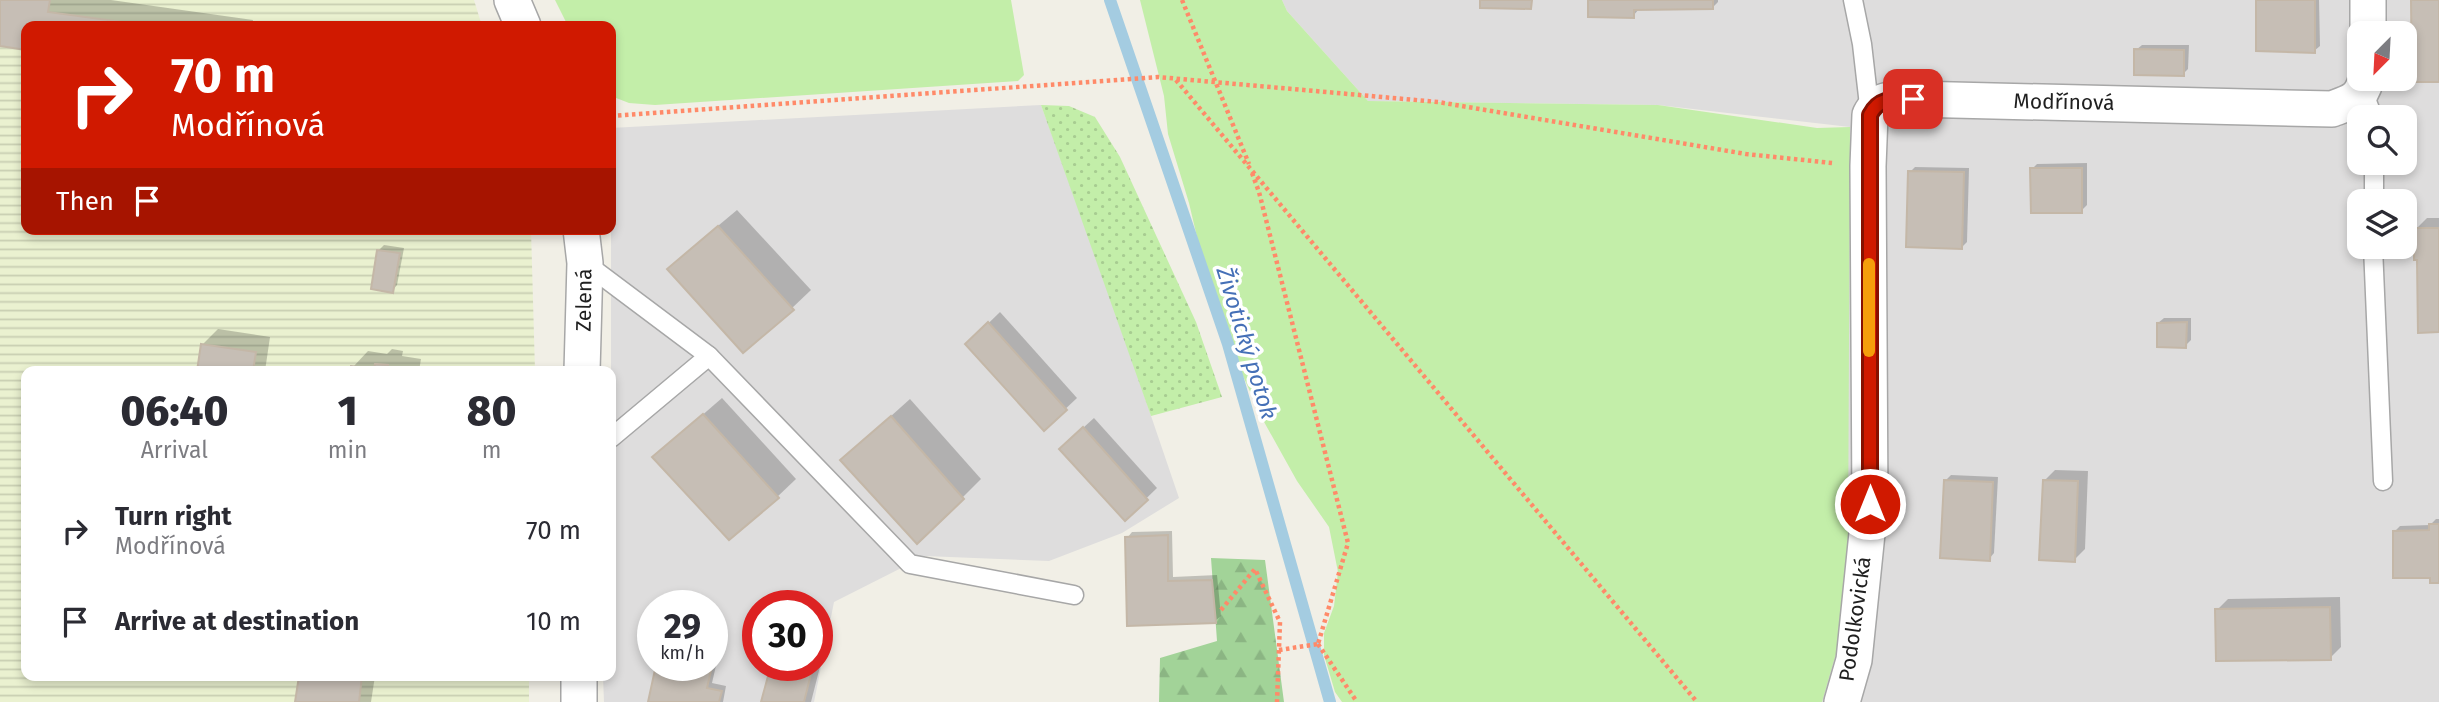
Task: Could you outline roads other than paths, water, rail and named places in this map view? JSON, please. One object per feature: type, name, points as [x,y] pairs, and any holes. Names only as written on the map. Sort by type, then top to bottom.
[{"type":"street","points":[[512,0],[521,21]]},
{"type":"street","points":[[2368,0],[2368,21]]},
{"type":"street","name":"Modřínová","points":[[1870,115],[1882,101],[1913,99],[2332,109],[2368,96]]},
{"type":"street","name":"Podolkovická","points":[[1842,702],[1854,660],[1870,504],[1870,115]]},
{"type":"street","name":"Zelená","points":[[582,235],[585,263],[582,366]]},
{"type":"street","points":[[579,681],[579,702]]},
{"type":"lane","points":[[1853,0],[1862,44],[1870,115]]},
{"type":"lane","points":[[2374,259],[2383,481]]},
{"type":"lane","points":[[585,263],[709,356],[909,564],[1074,595]]},
{"type":"lane","points":[[616,434],[709,356]]},
{"type":"waterway","name":"Životický potok","points":[[1110,0],[1228,344],[1330,702]]}]
